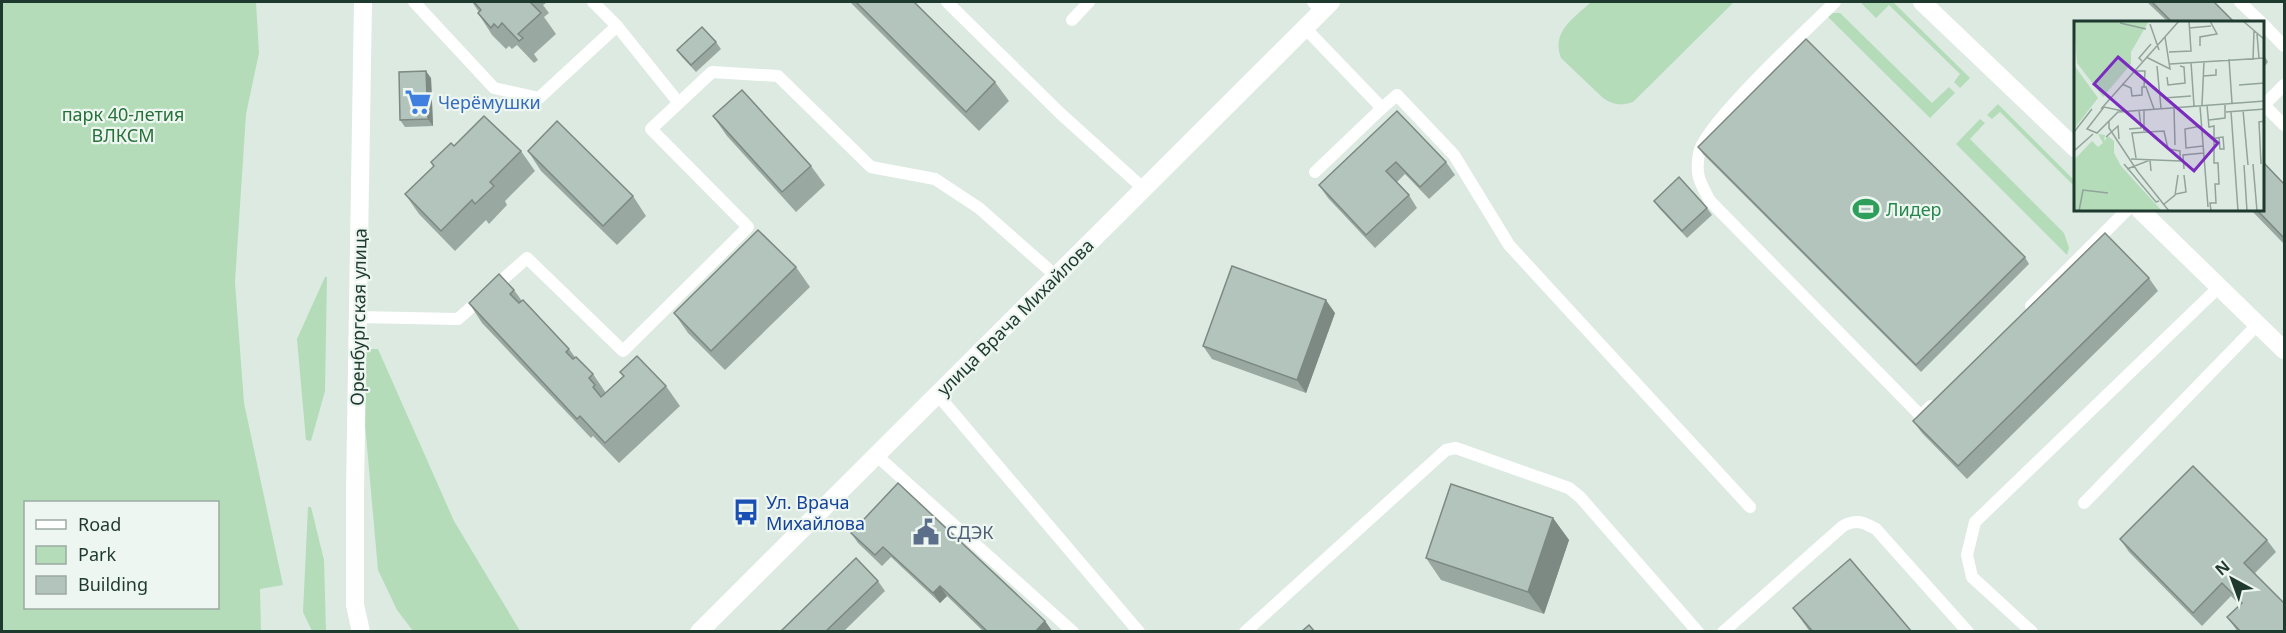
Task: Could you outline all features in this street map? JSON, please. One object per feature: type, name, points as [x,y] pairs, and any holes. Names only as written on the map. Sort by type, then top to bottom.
[{"type":"street","name":"Оренбургская улица","points":[[361,632],[355,605],[357,317],[363,2]]},
{"type":"street","points":[[1922,2],[2074,146]]},
{"type":"street","name":"улица Врача Михайлова","points":[[699,632],[1305,28],[1322,5]]},
{"type":"street","points":[[2142,212],[2259,323],[2284,351]]},
{"type":"street","points":[[355,605],[355,632]]},
{"type":"lane","points":[[414,2],[494,88],[539,98],[617,26]]},
{"type":"lane","points":[[593,2],[617,26],[678,102]]},
{"type":"lane","points":[[947,2],[1061,114],[1144,189]]},
{"type":"lane","points":[[1071,20],[1089,2]]},
{"type":"lane","points":[[1834,2],[1718,120],[1699,150],[1697,177],[1710,201],[1921,416],[1938,399]]},
{"type":"lane","points":[[2240,2],[2259,21]]},
{"type":"lane","points":[[2265,27],[2284,46]]},
{"type":"lane","points":[[1305,28],[1382,108]]},
{"type":"lane","points":[[357,317],[458,319],[527,258],[622,351],[748,227],[651,129],[712,72],[778,76],[872,167],[935,179],[978,208],[1056,276]]},
{"type":"lane","points":[[2265,104],[2284,85]]},
{"type":"lane","points":[[1315,172],[1397,95],[1454,155],[1509,245],[1750,507]]},
{"type":"lane","points":[[2265,106],[2284,125]]},
{"type":"lane","points":[[2020,317],[2125,212]]},
{"type":"lane","points":[[2032,632],[1972,577],[1967,555],[1975,522],[2220,286]]},
{"type":"lane","points":[[2084,503],[2259,323]]},
{"type":"lane","points":[[937,394],[1139,632]]},
{"type":"lane","points":[[1245,632],[1446,450],[1456,448],[1569,488],[1580,497],[1698,632]]},
{"type":"lane","points":[[876,455],[1073,632]]},
{"type":"lane","points":[[1723,632],[1843,526],[1854,521],[1864,522],[1876,529],[1968,632]]},
{"type":"green space","name":"парк 40-летия ВЛКСМ","points":[[2,2],[256,2],[259,53],[246,114],[235,282],[244,403],[283,585],[260,589],[261,631],[2,631]]},
{"type":"green space","points":[[1591,2],[1734,2],[1633,102],[1621,104],[1609,102],[1602,97],[1561,58],[1559,40],[1562,33],[1571,20]]},
{"type":"green space","points":[[1860,2],[1893,2],[1970,78],[1960,88],[1954,82],[1960,74],[1889,5],[1876,18]]},
{"type":"green space","points":[[1833,13],[1840,13],[1932,103],[1949,87],[1955,93],[1930,118],[1828,17]]},
{"type":"green space","points":[[1998,104],[2074,180],[2074,186],[2000,112],[1992,119],[1987,115]]},
{"type":"green space","points":[[1980,119],[1985,123],[1970,139],[2064,233],[2069,248],[2067,255],[1956,144]]},
{"type":"green space","points":[[325,277],[327,277],[325,391],[311,441],[306,440],[297,339]]},
{"type":"green space","points":[[365,349],[378,349],[454,521],[520,631],[413,631],[397,610],[378,570],[359,357]]},
{"type":"green space","points":[[308,507],[311,507],[324,560],[326,631],[312,631],[303,612]]},
{"type":"building","points":[[474,2],[530,2],[541,13],[518,34],[523,38],[519,41],[502,23],[498,28],[494,24],[491,28],[478,13],[481,10]]},
{"type":"building","points":[[856,2],[914,2],[995,82],[966,112]]},
{"type":"building","points":[[2152,2],[2214,2],[2233,21],[2171,21]]},
{"type":"building","points":[[702,27],[716,42],[691,65],[677,50]]},
{"type":"building","name":"Лидер","points":[[1806,39],[2025,257],[1916,365],[1698,147]]},
{"type":"building","name":"Черёмушки","points":[[426,71],[428,119],[400,120],[399,72]]},
{"type":"building","points":[[742,90],[811,166],[782,192],[713,116]]},
{"type":"building","points":[[1397,111],[1446,162],[1420,187],[1396,162],[1386,171],[1409,195],[1366,235],[1319,185]]},
{"type":"building","points":[[484,116],[521,151],[490,182],[494,186],[475,204],[472,200],[441,231],[405,194],[434,166],[431,162],[451,143],[454,146]]},
{"type":"building","points":[[557,121],[633,196],[603,226],[528,151]]},
{"type":"building","points":[[2265,164],[2284,184],[2284,238],[2259,212],[2265,212]]},
{"type":"building","points":[[1679,177],[1707,208],[1682,231],[1654,201]]},
{"type":"building","points":[[758,230],[796,267],[711,351],[674,313]]},
{"type":"building","points":[[2105,233],[2149,278],[1958,466],[1913,421]]},
{"type":"building","points":[[1232,266],[1326,300],[1297,380],[1203,346]]},
{"type":"building","points":[[499,274],[514,290],[510,294],[519,303],[523,300],[569,349],[566,352],[573,359],[576,357],[593,374],[589,378],[601,397],[624,376],[620,372],[637,356],[666,386],[605,443],[580,416],[577,419],[469,303]]},
{"type":"building","points":[[2193,466],[2267,540],[2244,563],[2284,603],[2284,632],[2241,632],[2227,617],[2242,603],[2222,583],[2193,613],[2120,539]]},
{"type":"building","points":[[898,483],[1045,621],[1035,632],[988,632],[940,586],[933,593],[883,547],[875,555],[851,533]]},
{"type":"building","points":[[1451,484],[1553,518],[1528,592],[1426,558]]},
{"type":"building","points":[[856,558],[878,581],[825,632],[780,632]]},
{"type":"building","points":[[1850,559],[1912,632],[1813,632],[1793,608]]},
{"type":"building","points":[[1309,625],[1315,632],[1301,632]]},
{"type":"place","name":"Черёмушки","points":[[418,102]]},
{"type":"place","name":"Лидер","points":[[1866,209]]},
{"type":"place","name":"Ул. Врача Михайлова","points":[[746,512]]},
{"type":"place","name":"СДЭК","points":[[926,532]]}]
